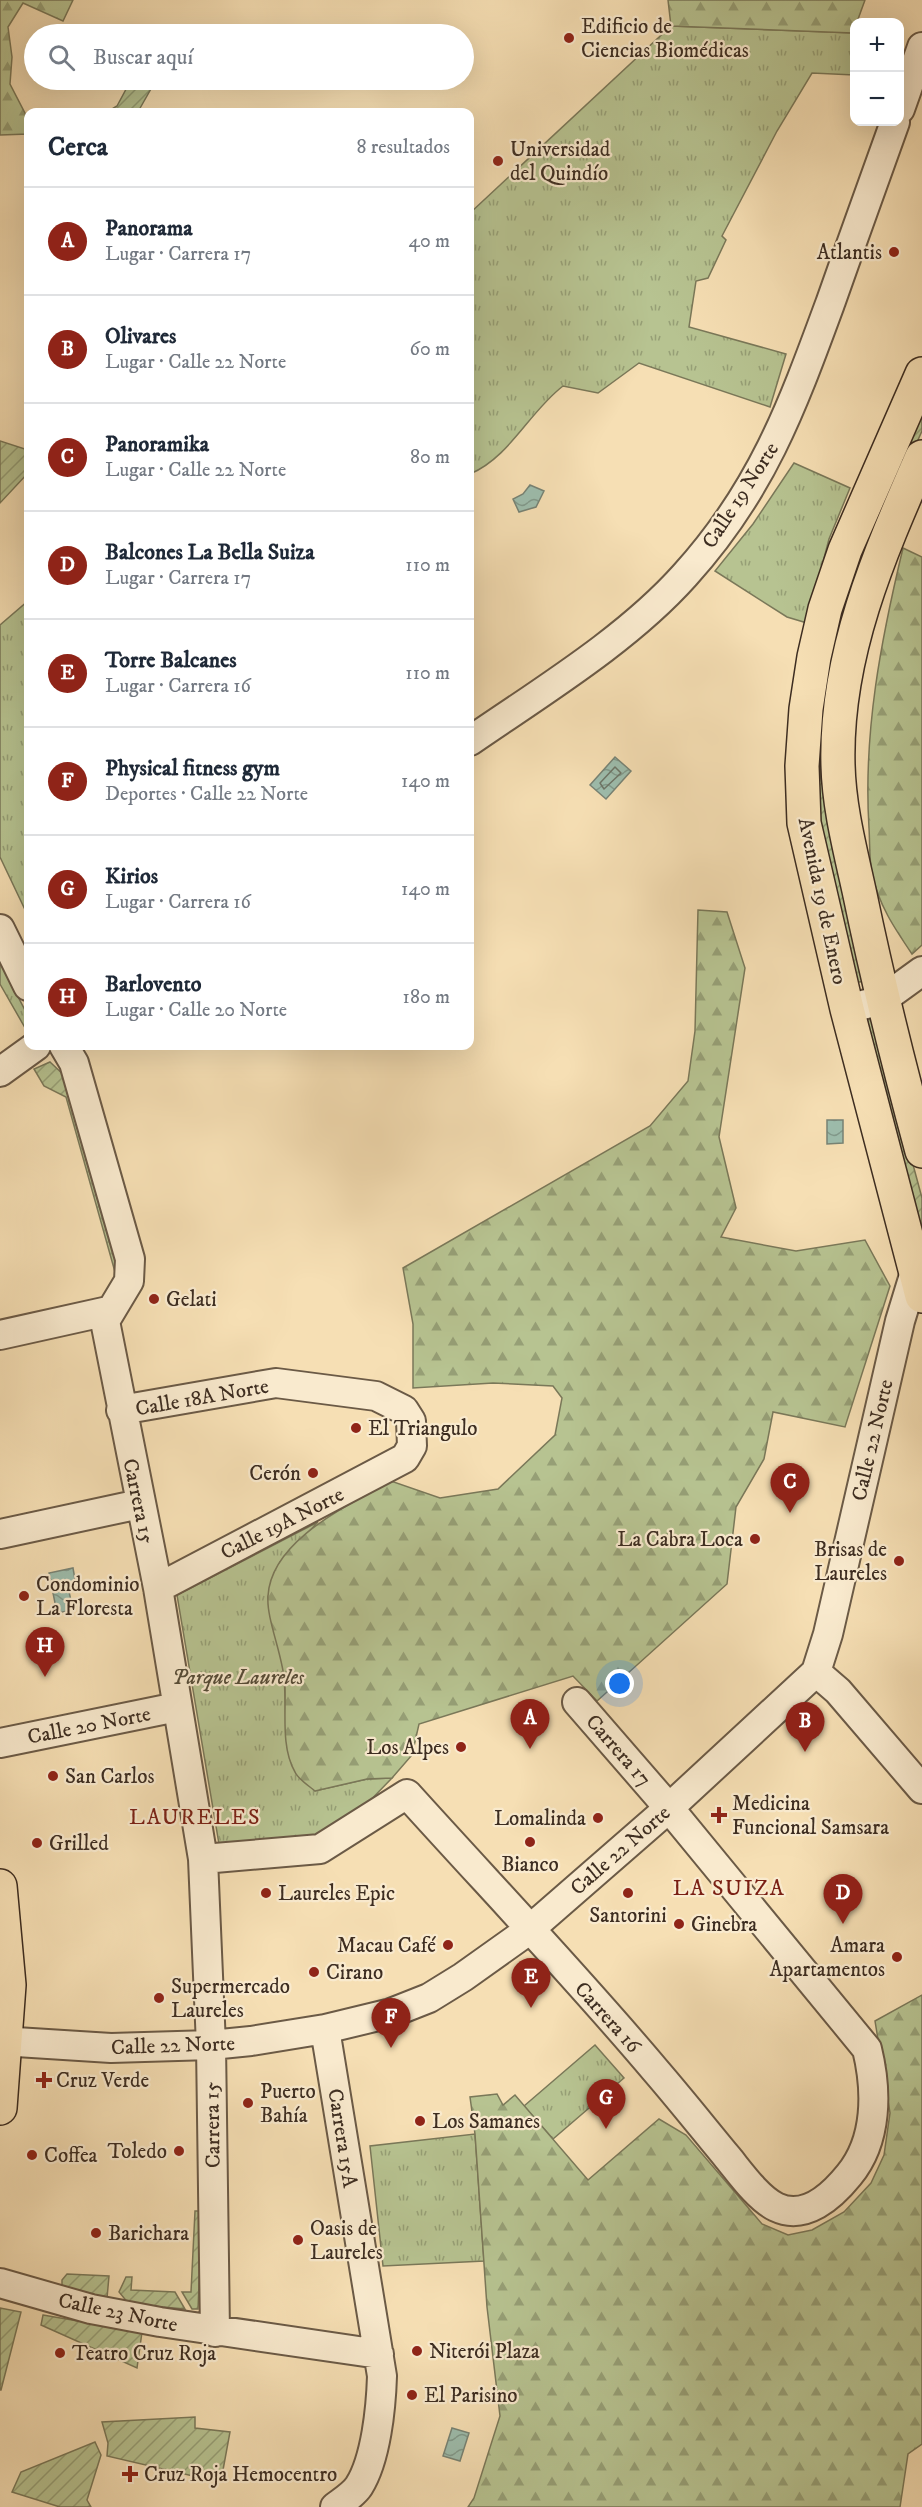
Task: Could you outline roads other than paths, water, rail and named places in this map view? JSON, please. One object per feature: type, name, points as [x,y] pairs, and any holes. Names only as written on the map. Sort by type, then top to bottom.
[{"type":"main road","name":"Avenida 19 de Enero","points":[[920,1279],[847,1009],[804,823],[802,766],[806,709],[825,609],[845,550],[922,374]]},
{"type":"main road","name":"Avenida 19 de Enero","points":[[922,457],[876,562],[862,607],[849,663],[838,765],[844,818],[882,1000],[922,1152]]},
{"type":"main road","points":[[0,1886],[9,1985],[3,2042],[0,2108]]},
{"type":"street","points":[[904,98],[922,47]]},
{"type":"street","name":"Calle 19 Norte","points":[[474,738],[585,661],[629,626],[684,577],[724,528],[763,468],[793,406],[894,126]]},
{"type":"street","points":[[0,929],[24,978]]},
{"type":"street","points":[[847,1009],[882,1000],[922,971]]},
{"type":"street","points":[[0,1072],[30,1050]]},
{"type":"street","points":[[0,1335],[108,1311],[116,1304],[129,1281],[130,1259],[74,1063],[66,1050]]},
{"type":"street","name":"Calle 22 Norte","points":[[3,2042],[111,2048],[211,2045],[326,2029],[391,2013],[429,1998],[530,1930],[669,1808],[816,1672],[828,1634],[900,1321],[920,1279]]},
{"type":"street","name":"Carrera 15","points":[[108,1311],[105,1321],[158,1588],[203,1859],[211,2045],[214,2332]]},
{"type":"street","name":"Calle 18A Norte","points":[[121,1410],[276,1383],[376,1396],[404,1410],[411,1421],[412,1446],[405,1458]]},
{"type":"street","name":"Calle 19A Norte","points":[[158,1588],[405,1458]]},
{"type":"street","points":[[0,1534],[140,1504]]},
{"type":"street","points":[[816,1672],[838,1691],[922,1789]]},
{"type":"street","name":"Carrera 17","points":[[577,1702],[669,1808],[867,2049]]},
{"type":"street","name":"Calle 20 Norte","points":[[0,1743],[177,1707]]},
{"type":"street","name":"Carrera 16","points":[[203,1859],[320,1849],[408,1794],[655,2069],[756,2189],[776,2207],[796,2211],[811,2208],[825,2199],[852,2172],[872,2124],[875,2100],[873,2073],[867,2049]]},
{"type":"street","name":"Carrera 15A","points":[[326,2029],[379,2354],[381,2397],[364,2474],[358,2487],[335,2507]]},
{"type":"street","name":"Calle 23 Norte","points":[[0,2283],[91,2308],[214,2332],[379,2354]]},
{"type":"water","points":[[530,485],[544,491],[536,507],[519,512],[513,499],[523,494]]},
{"type":"water","points":[[615,757],[631,771],[606,799],[590,785]]},
{"type":"water","points":[[827,1120],[843,1120],[843,1143],[827,1144]]},
{"type":"water","points":[[73,1568],[76,1585],[68,1587],[73,1610],[57,1613],[49,1573]]},
{"type":"water","points":[[452,2428],[469,2433],[460,2461],[443,2456]]},
{"type":"place","name":"Edificio de Ciencias Biomédicas","points":[[569,38]]},
{"type":"place","name":"Universidad del Quindío","points":[[498,161]]},
{"type":"place","name":"Atlantis","points":[[894,252]]},
{"type":"place","name":"Gelati","points":[[154,1299]]},
{"type":"place","name":"El Triangulo","points":[[356,1428]]},
{"type":"place","name":"Cerón","points":[[313,1473]]},
{"type":"place","name":"Panoramika","points":[[790,1513]]},
{"type":"place","name":"La Cabra Loca","points":[[755,1539]]},
{"type":"place","name":"Brisas de Laureles","points":[[899,1561]]},
{"type":"place","name":"Condominio La Floresta","points":[[24,1596]]},
{"type":"place","name":"Barlovento","points":[[45,1677]]},
{"type":"place","name":"Los Alpes","points":[[461,1747]]},
{"type":"place","name":"Panorama","points":[[530,1749]]},
{"type":"place","name":"Olivares","points":[[805,1752]]},
{"type":"place","name":"San Carlos","points":[[53,1776]]},
{"type":"place","name":"Medicina Funcional Samsara","points":[[719,1815]]},
{"type":"place","name":"Lomalinda","points":[[598,1818]]},
{"type":"place","name":"Bianco","points":[[530,1842]]},
{"type":"place","name":"Grilled","points":[[37,1843]]},
{"type":"place","name":"Laureles Epic","points":[[266,1893]]},
{"type":"place","name":"Santorini","points":[[628,1893]]},
{"type":"place","name":"Ginebra","points":[[679,1924]]},
{"type":"place","name":"Balcones La Bella Suiza","points":[[843,1924]]},
{"type":"place","name":"Macau Café","points":[[448,1945]]},
{"type":"place","name":"Amara Apartamentos","points":[[897,1957]]},
{"type":"place","name":"Cirano","points":[[314,1972]]},
{"type":"place","name":"Supermercado Laureles","points":[[159,1998]]},
{"type":"place","name":"Torre Balcanes","points":[[531,2008]]},
{"type":"place","name":"Physical fitness gym","points":[[391,2048]]},
{"type":"place","name":"Cruz Verde","points":[[44,2080]]},
{"type":"place","name":"Puerto Bahía","points":[[248,2103]]},
{"type":"place","name":"Los Samanes","points":[[420,2121]]},
{"type":"place","name":"Kirios","points":[[606,2129]]},
{"type":"place","name":"Toledo","points":[[179,2151]]},
{"type":"place","name":"Coffea","points":[[32,2155]]},
{"type":"place","name":"Barichara","points":[[96,2233]]},
{"type":"place","name":"Oasis de Laureles","points":[[298,2240]]},
{"type":"place","name":"Niterói Plaza","points":[[417,2351]]},
{"type":"place","name":"Teatro Cruz Roja","points":[[60,2353]]},
{"type":"place","name":"El Parisino","points":[[412,2395]]},
{"type":"place","name":"Cruz Roja Hemocentro","points":[[130,2474]]},
{"type":"district","name":"LAURELES","points":[[195,1816]]},
{"type":"district","name":"LA SUIZA","points":[[729,1887]]},
{"type":"park label","name":"Parque Laureles","points":[[238,1677]]}]
